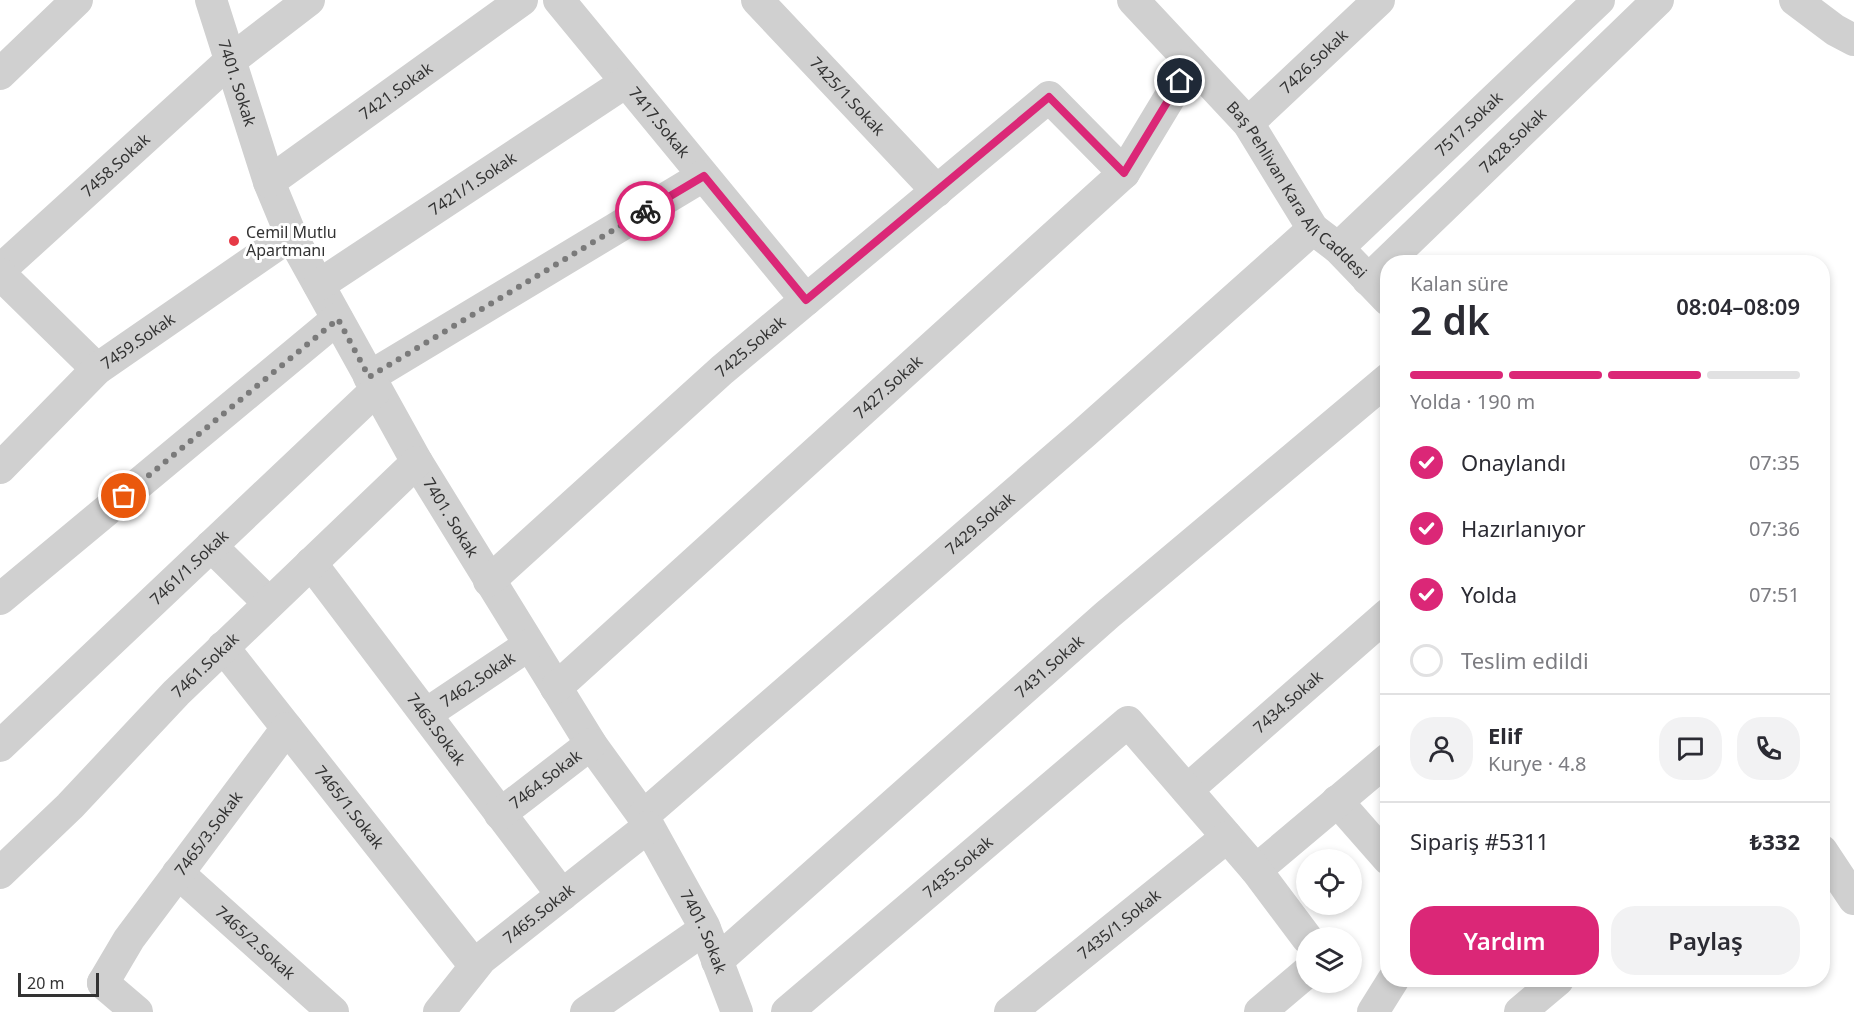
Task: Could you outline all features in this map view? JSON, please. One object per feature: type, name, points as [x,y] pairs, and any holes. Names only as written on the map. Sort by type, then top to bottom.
[{"type":"street","points":[[0,74],[77,0]]},
{"type":"street","name":"7401. Sokak","points":[[211,0],[269,182],[291,235],[417,462],[591,744],[646,822],[705,929],[737,1012]]},
{"type":"street","name":"7458.Sokak","points":[[0,272],[231,60],[309,0]]},
{"type":"street","name":"7421.Sokak","points":[[269,182],[522,0]]},
{"type":"street","name":"7417.Sokak","points":[[559,0],[806,300]]},
{"type":"street","name":"7425/1.Sokak","points":[[757,0],[937,191]]},
{"type":"street","name":"7426.Sokak","points":[[1248,123],[1379,0]]},
{"type":"street","name":"7517.Sokak","points":[[1338,248],[1599,0]]},
{"type":"street","name":"7428.Sokak","points":[[1412,255],[1658,0]]},
{"type":"street","points":[[1795,0],[1835,30],[1854,40]]},
{"type":"street","name":"Baş Pehlivan Kara Ali Caddesi","points":[[1138,2],[1248,123],[1313,229],[1338,248],[1378,290]]},
{"type":"street","name":"7427.Sokak","points":[[556,688],[1124,173],[1191,62]]},
{"type":"street","name":"7421/1.Sokak","points":[[319,285],[626,82]]},
{"type":"street","name":"7425.Sokak","points":[[489,581],[722,370],[1049,97],[1124,173]]},
{"type":"street","name":"7461/1.Sokak","points":[[0,746],[211,546],[372,384],[704,176]]},
{"type":"street","name":"7429.Sokak","points":[[646,822],[1313,229]]},
{"type":"street","name":"7459.Sokak","points":[[0,468],[97,369],[291,235]]},
{"type":"street","points":[[0,272],[97,369]]},
{"type":"street","points":[[0,599],[338,319]]},
{"type":"street","name":"7431.Sokak","points":[[717,960],[1107,615],[1380,386]]},
{"type":"street","name":"7461.Sokak","points":[[0,873],[70,806],[176,693],[417,462]]},
{"type":"street","points":[[211,546],[269,603]]},
{"type":"street","name":"7463.Sokak","points":[[311,563],[562,895]]},
{"type":"street","name":"7434.Sokak","points":[[1187,790],[1380,621]]},
{"type":"street","name":"7462.Sokak","points":[[426,714],[529,645]]},
{"type":"street","name":"7465/1.Sokak","points":[[223,647],[475,966]]},
{"type":"street","name":"7435.Sokak","points":[[787,1012],[1128,722],[1187,790]]},
{"type":"street","name":"7465/3.Sokak","points":[[106,998],[129,939],[287,728]]},
{"type":"street","name":"7464.Sokak","points":[[500,814],[591,744]]},
{"type":"street","points":[[1256,870],[1380,766]]},
{"type":"street","points":[[1187,790],[1256,870],[1299,927]]},
{"type":"street","points":[[1337,801],[1380,850]]},
{"type":"street","name":"7465.Sokak","points":[[439,1012],[481,959],[562,895],[646,822]]},
{"type":"street","name":"7435/1.Sokak","points":[[1010,1012],[1227,837]]},
{"type":"street","points":[[1830,863],[1854,899]]},
{"type":"street","name":"7465/2.Sokak","points":[[178,873],[333,1012]]},
{"type":"street","points":[[586,1012],[705,929]]},
{"type":"street","points":[[1260,1012],[1296,981]]},
{"type":"street","points":[[1373,1012],[1389,987]]},
{"type":"street","points":[[1520,1012],[1550,987]]},
{"type":"street","points":[[106,998],[137,1012]]},
{"type":"way so far","points":[[124,496],[338,319],[369,377],[645,211]]},
{"type":"place","name":"Cemil Mutlu Apartmanı","points":[[234,241]]},
{"type":"route","points":[[645,211],[704,176],[806,300],[1049,97],[1124,173],[1180,81]]}]
